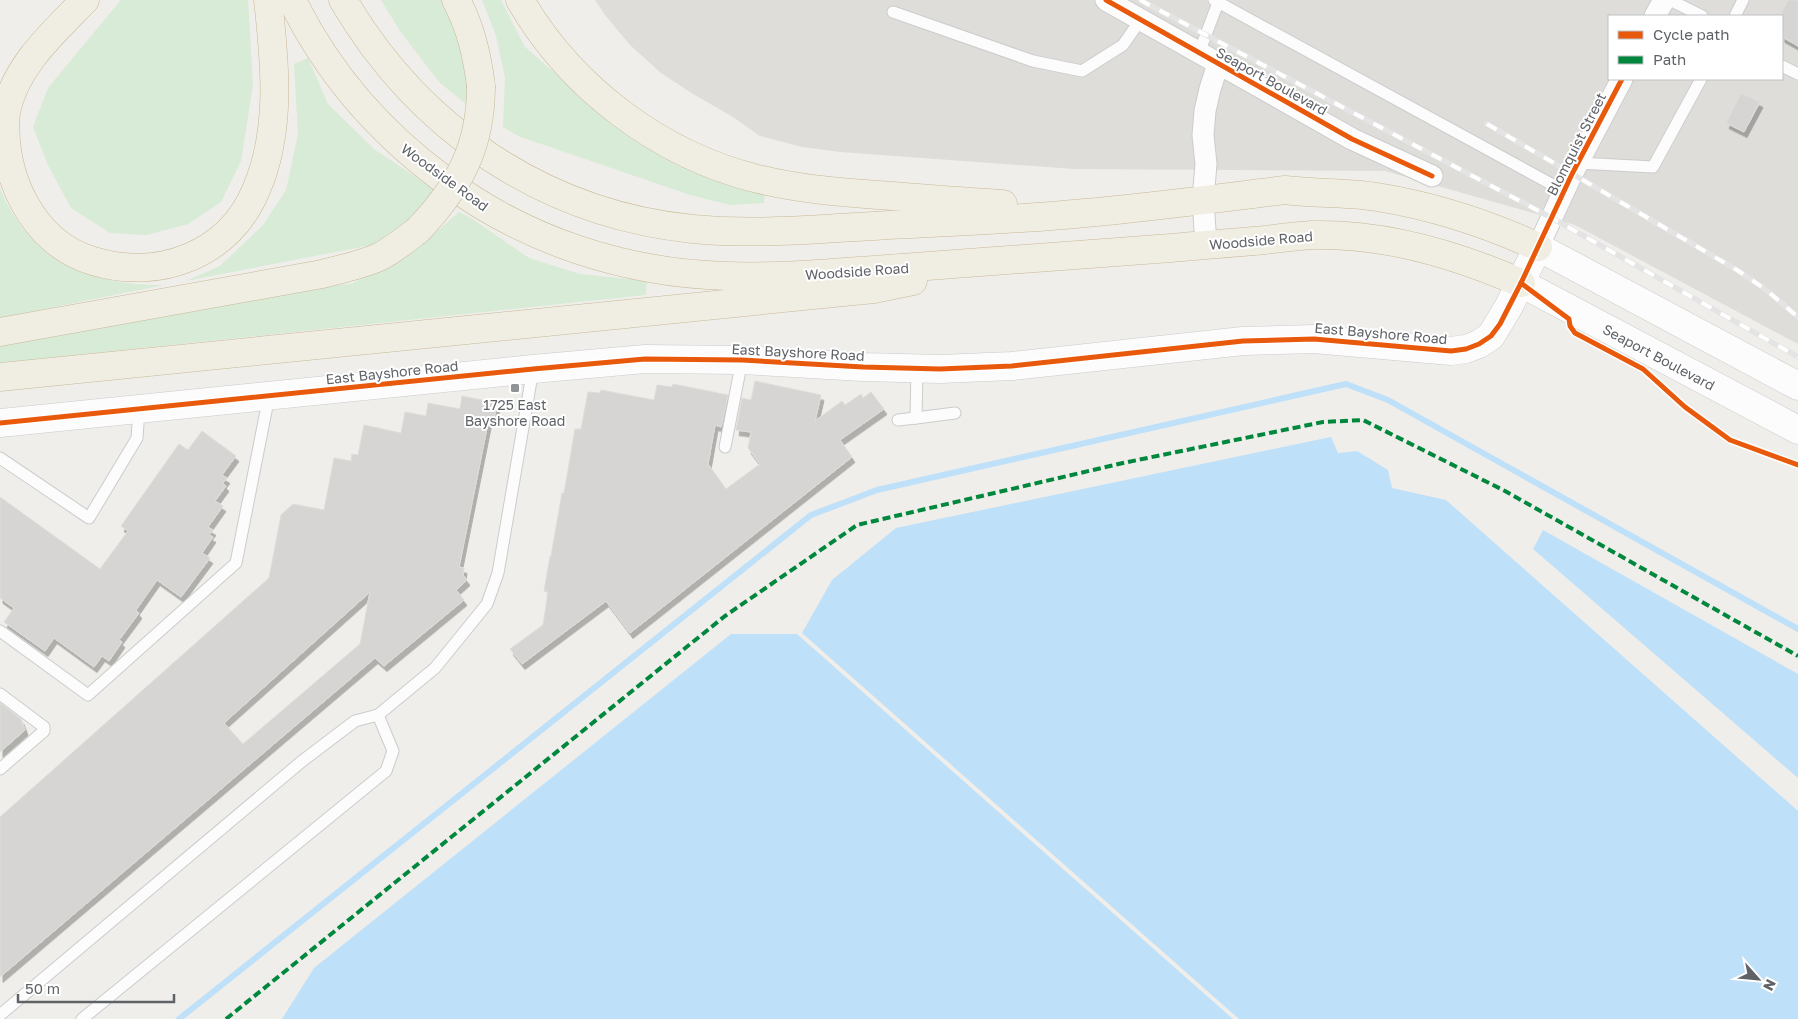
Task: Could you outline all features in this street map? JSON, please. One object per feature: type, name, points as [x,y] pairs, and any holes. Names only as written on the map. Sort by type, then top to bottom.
[{"type":"highway","points":[[85,0],[44,42],[28,63],[15,85],[6,112],[3,135],[4,159],[11,183],[22,204],[37,224],[54,240],[73,253],[92,261],[134,268],[158,267],[178,262],[198,254],[217,242],[245,212],[257,190],[266,158],[272,124],[274,58],[268,0]]},
{"type":"highway","name":"Woodside Road","points":[[292,0],[318,48],[339,78],[384,130],[409,153],[463,194],[522,227],[563,244],[612,260],[654,270],[722,276],[792,275],[1012,261],[1312,235],[1374,239],[1416,247],[1468,261],[1521,284]]},
{"type":"highway","points":[[343,0],[375,50],[416,98],[464,138],[495,160],[542,186],[572,199],[631,218],[693,229],[757,231],[1034,217],[1139,208],[1285,190],[1306,193],[1375,196],[1411,203],[1454,214],[1510,234],[1538,247]]},
{"type":"highway","points":[[0,332],[322,274],[354,266],[378,257],[399,245],[418,230],[448,195],[461,174],[471,152],[478,129],[481,108],[481,86],[478,61],[473,38],[456,0]]},
{"type":"highway","points":[[520,0],[538,29],[559,56],[612,106],[640,127],[668,144],[726,170],[759,180],[823,191],[1034,206],[1139,208]]},
{"type":"highway","points":[[0,377],[874,289],[1012,261]]},
{"type":"street","name":"Seaport Boulevard","points":[[1106,0],[1352,139],[1432,176]]},
{"type":"street","points":[[1656,15],[1664,0]]},
{"type":"street","name":"Seaport Boulevard","points":[[1206,245],[1203,200],[1206,164],[1203,135],[1205,111],[1218,64]]},
{"type":"street","name":"Blomquist Street","points":[[1538,247],[1564,191],[1621,80]]},
{"type":"street","points":[[1538,247],[1798,386]]},
{"type":"street","name":"East Bayshore Road","points":[[0,423],[534,368],[644,360],[742,360],[917,369],[1012,366],[1279,339],[1324,339],[1451,351],[1466,349],[1479,344],[1491,336],[1500,324],[1538,247]]},
{"type":"street","name":"Seaport Boulevard","points":[[1521,284],[1798,430]]},
{"type":"lane","points":[[1670,0],[1700,15]]},
{"type":"lane","points":[[1736,15],[1743,0]]},
{"type":"lane","points":[[1199,53],[1217,1],[1564,191]]},
{"type":"lane","points":[[893,12],[1033,61],[1082,71],[1123,46],[1141,19]]},
{"type":"lane","points":[[1783,66],[1798,74]]},
{"type":"lane","points":[[1578,163],[1653,167],[1700,80]]},
{"type":"lane","points":[[725,447],[742,360]]},
{"type":"lane","points":[[0,1015],[301,762],[355,721],[378,715],[435,668],[487,604],[498,573],[534,368]]},
{"type":"lane","points":[[916,418],[917,369]]},
{"type":"lane","points":[[0,631],[88,695],[236,563],[269,396]]},
{"type":"lane","points":[[0,458],[89,518],[137,438],[139,409]]},
{"type":"lane","points":[[898,420],[956,413]]},
{"type":"lane","points":[[0,694],[44,727],[44,730],[0,769]]},
{"type":"lane","points":[[82,1019],[386,771],[393,751],[378,715]]},
{"type":"shaded area","points":[[595,0],[1798,0],[1798,344],[1575,225],[1385,171],[1075,169],[840,152],[802,147],[760,136],[733,117],[661,73],[630,45]]},
{"type":"green space","points":[[121,0],[248,0],[253,85],[241,161],[221,202],[188,224],[147,235],[110,233],[71,208],[48,165],[33,127],[48,88]]},
{"type":"green space","points":[[381,0],[446,0],[457,21],[471,108],[439,82],[400,31]]},
{"type":"green space","points":[[482,0],[501,0],[525,47],[591,104],[671,161],[765,194],[764,203],[730,205],[690,195],[518,136],[503,127],[505,78],[496,36]]},
{"type":"green space","points":[[308,58],[328,104],[374,149],[434,189],[417,215],[377,244],[186,281],[220,266],[263,225],[286,190],[298,134],[294,64]]},
{"type":"green space","points":[[0,188],[12,213],[27,233],[45,250],[65,264],[111,280],[137,284],[164,285],[0,318]]},
{"type":"green space","points":[[459,212],[471,218],[529,258],[580,274],[647,281],[646,295],[0,363],[0,342],[288,290],[351,284],[411,254]]},
{"type":"water","points":[[1331,437],[1338,453],[1357,451],[1388,470],[1392,488],[1446,500],[1798,811],[1798,1019],[1239,1019],[802,633],[832,580],[896,528]]},
{"type":"water","points":[[1543,530],[1798,674],[1798,778],[1533,549]]},
{"type":"water","points":[[731,634],[797,634],[1233,1019],[282,1019],[314,968]]},
{"type":"building","points":[[1788,0],[1798,0],[1798,46],[1783,38],[1782,12]]},
{"type":"building","points":[[1741,93],[1760,102],[1744,132],[1726,123]]},
{"type":"building","points":[[755,381],[821,395],[815,421],[842,401],[845,405],[861,394],[863,398],[871,392],[884,409],[840,440],[852,457],[630,633],[606,601],[522,664],[510,649],[543,625],[548,592],[544,591],[562,493],[564,493],[575,429],[581,429],[588,392],[600,393],[601,390],[654,400],[657,385],[672,387],[673,384],[728,395],[721,427],[715,425],[708,464],[726,489],[760,464],[748,448],[751,432],[736,430],[742,398],[751,400]]},
{"type":"building","points":[[462,396],[497,403],[494,419],[489,418],[459,567],[464,568],[463,575],[467,580],[456,590],[464,600],[384,666],[375,658],[0,977],[0,817],[269,578],[281,515],[293,504],[324,510],[334,458],[351,461],[352,454],[358,455],[364,425],[401,433],[405,412],[426,416],[428,403],[460,409]],"holes":[[[370,592],[360,644],[243,744],[224,723]]]},
{"type":"building","points":[[202,431],[236,456],[222,475],[227,478],[223,483],[226,486],[215,501],[223,506],[208,527],[213,530],[209,535],[213,537],[202,553],[210,558],[181,597],[157,580],[136,610],[139,613],[119,640],[122,642],[109,661],[102,656],[94,667],[54,638],[45,651],[4,622],[14,608],[0,598],[0,497],[100,569],[128,531],[121,526],[179,444],[188,450]]},
{"type":"building","points":[[0,703],[21,719],[25,730],[0,752]]},
{"type":"waterway","points":[[179,1019],[811,515],[877,490],[1346,384],[1388,400],[1798,629]]},
{"type":"railway","points":[[1140,0],[1552,218],[1798,357]]},
{"type":"railway","points":[[1487,124],[1737,270],[1765,289],[1798,317]]},
{"type":"marked path","points":[[226,1019],[725,616],[857,525],[1123,463],[1323,422],[1363,420],[1505,491],[1798,656]]},
{"type":"cycle path","points":[[1106,0],[1352,139],[1432,176]]},
{"type":"cycle path","points":[[0,423],[645,359],[742,360],[940,369],[1012,366],[1243,341],[1314,339],[1451,351],[1466,349],[1479,344],[1491,336],[1500,324],[1572,174],[1621,80]]},
{"type":"cycle path","points":[[1521,283],[1569,319],[1570,326],[1575,333],[1643,369],[1685,407],[1730,440],[1798,465]]},
{"type":"place","name":"1725 East Bayshore Road","points":[[515,388]]}]
